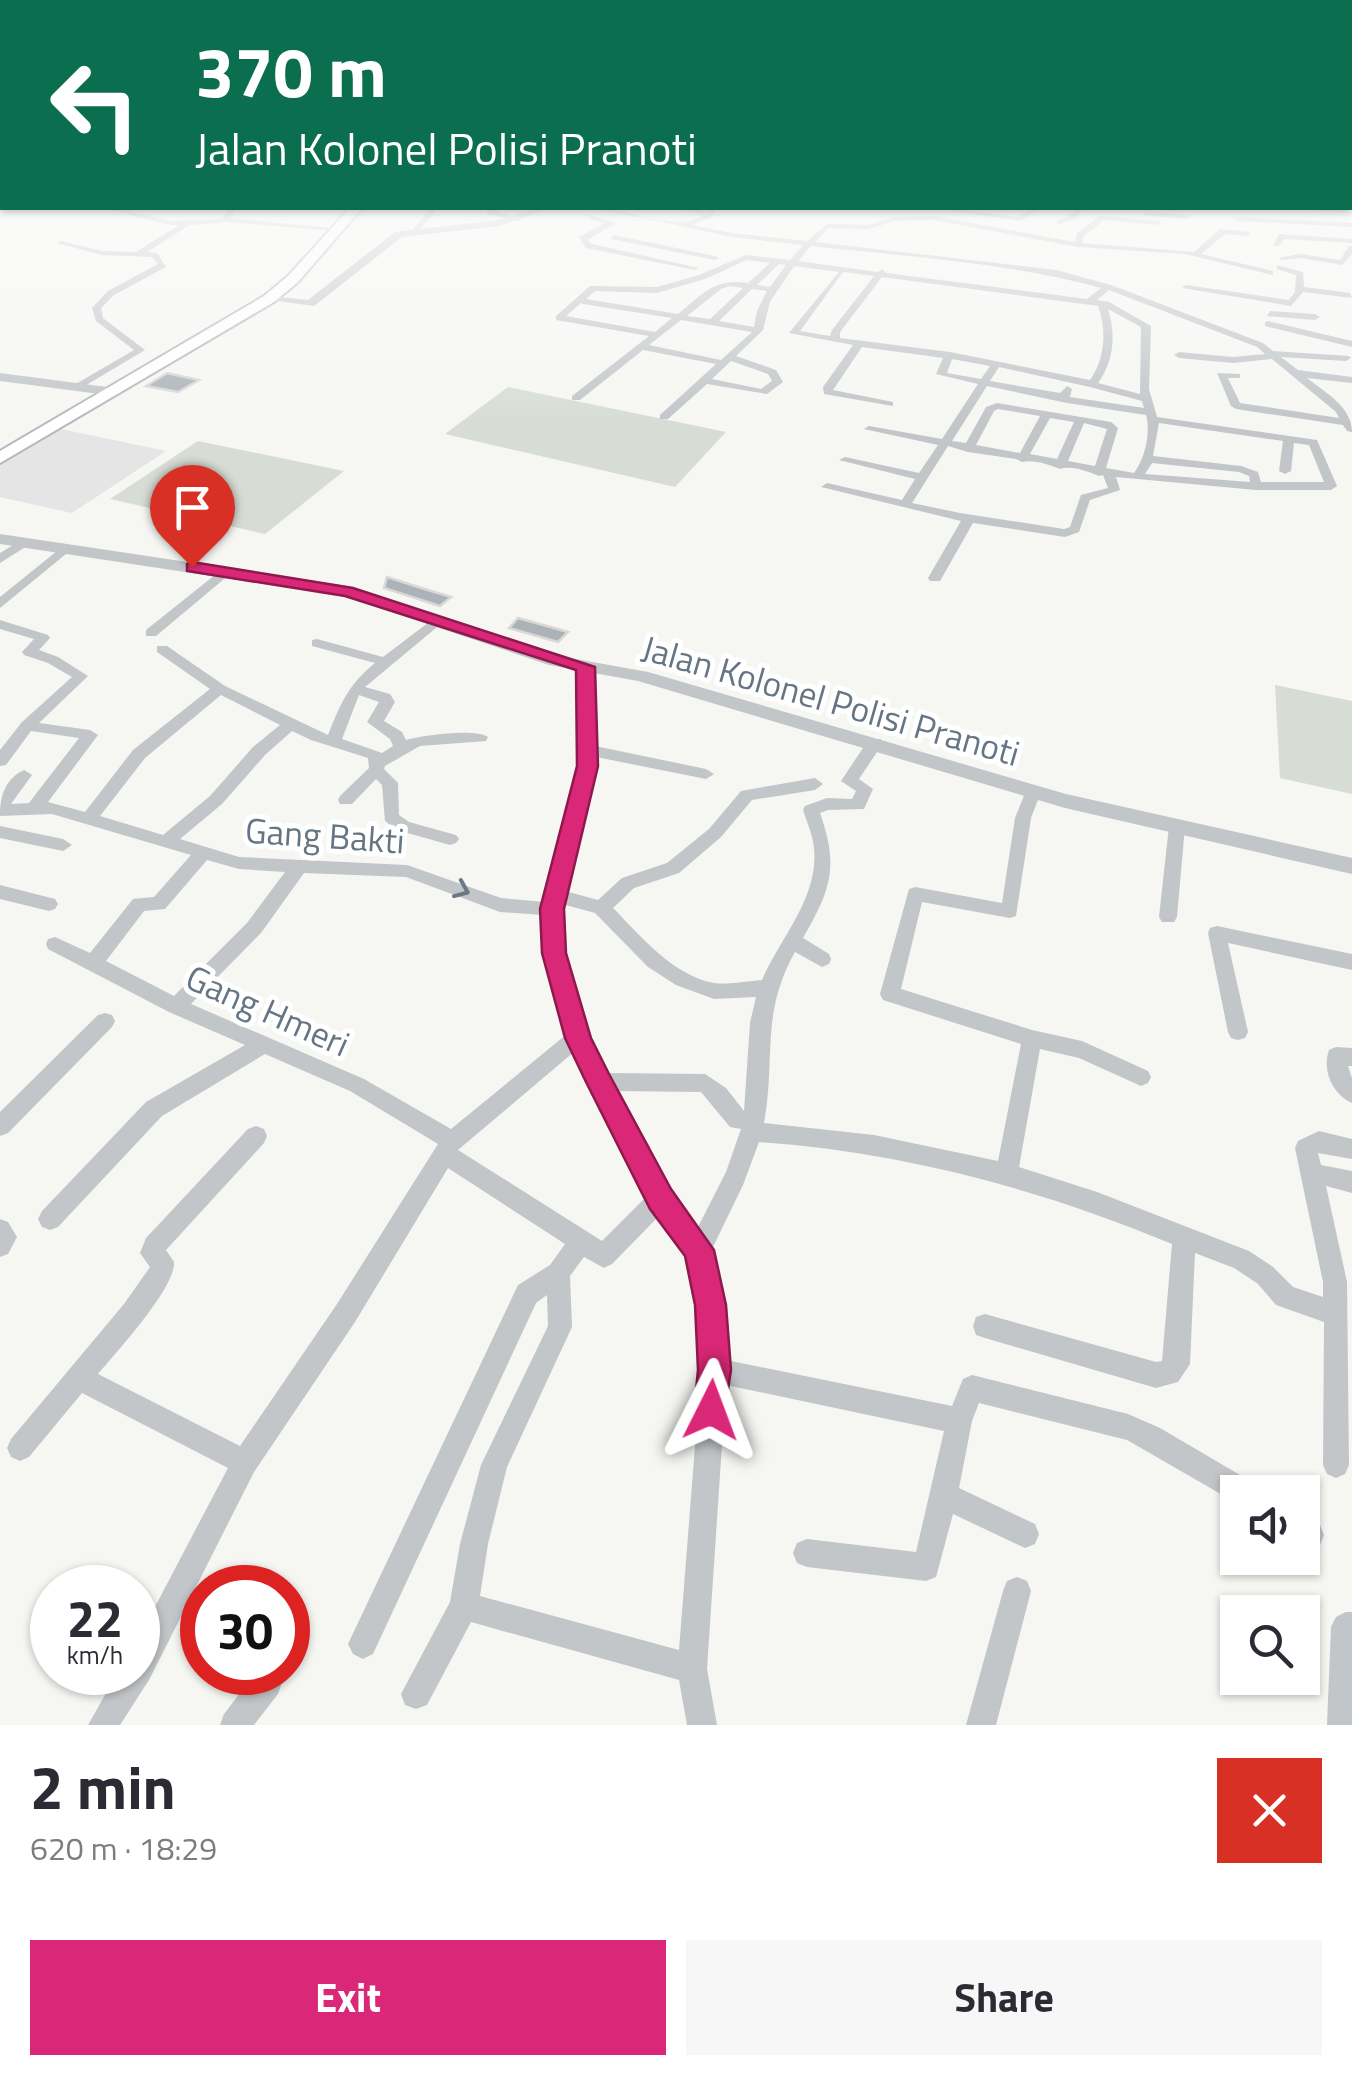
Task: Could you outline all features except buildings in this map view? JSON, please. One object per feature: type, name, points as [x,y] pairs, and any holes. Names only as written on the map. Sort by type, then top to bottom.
[{"type":"main road","points":[[0,458],[273,296],[305,262]]},
{"type":"street","points":[[78,387],[140,350],[99,319],[96,312],[110,293],[162,262]]},
{"type":"street","points":[[273,296],[315,301],[369,262]]},
{"type":"street","points":[[663,262],[695,268]]},
{"type":"street","points":[[635,287],[701,270],[717,262]]},
{"type":"street","points":[[657,335],[559,318],[583,301],[590,289],[666,288],[734,262]]},
{"type":"street","points":[[712,322],[776,262]]},
{"type":"street","points":[[785,262],[1095,302],[1146,326],[1146,399],[1155,433],[1137,478]]},
{"type":"street","points":[[664,417],[759,329],[760,312],[793,262]]},
{"type":"street","points":[[868,270],[876,262]]},
{"type":"street","points":[[967,262],[1040,270],[1108,288],[1216,328],[1276,354],[1340,410],[1351,426]]},
{"type":"street","points":[[1192,266],[1194,262]]},
{"type":"street","points":[[1225,262],[1270,273]]},
{"type":"street","points":[[1285,262],[1281,263],[1300,274],[1300,292],[1291,304]]},
{"type":"street","points":[[833,339],[882,272]]},
{"type":"street","points":[[795,331],[840,274]]},
{"type":"street","points":[[1178,312],[1188,283],[1319,312],[1268,324]]},
{"type":"street","points":[[576,398],[722,285],[775,290]]},
{"type":"street","points":[[1095,302],[1108,288]]},
{"type":"street","points":[[1297,289],[1350,296]]},
{"type":"street","points":[[1216,328],[1233,296]]},
{"type":"street","points":[[583,301],[759,329],[795,331],[800,336],[950,355],[1146,399]]},
{"type":"street","points":[[1092,384],[1099,377],[1109,328],[1095,302]]},
{"type":"street","points":[[1268,324],[1275,302]]},
{"type":"street","points":[[1268,324],[1351,340]]},
{"type":"street","points":[[859,344],[828,392],[889,404]]},
{"type":"street","points":[[1290,345],[1328,356]]},
{"type":"street","points":[[642,346],[727,360],[772,372],[778,382],[763,392],[704,380]]},
{"type":"street","points":[[1179,355],[1233,360],[1276,354],[1346,358]]},
{"type":"street","points":[[869,429],[1137,478],[1256,486],[1331,486],[1316,444],[941,374],[950,355]]},
{"type":"street","points":[[906,504],[996,364]]},
{"type":"street","points":[[1296,373],[1352,380]]},
{"type":"street","points":[[1236,376],[1221,375],[1236,406],[1351,426]]},
{"type":"street","points":[[0,377],[114,392]]},
{"type":"street","points":[[1063,397],[1073,380]]},
{"type":"street","points":[[827,486],[969,518],[1070,532],[1085,498],[1114,490],[1104,473],[1113,428],[992,407],[968,449]]},
{"type":"street","points":[[1022,459],[1047,414]]},
{"type":"street","points":[[1060,466],[1080,420]]},
{"type":"street","points":[[1285,471],[1289,438]]},
{"type":"street","points":[[1146,459],[1241,469],[1254,474],[1256,486]]},
{"type":"street","points":[[845,460],[922,477]]},
{"type":"street","points":[[935,578],[969,518]]},
{"type":"street","name":"Jalan Kolonel Polisi Pranoti","points":[[0,539],[347,592],[586,667],[642,676],[1034,792],[1351,870]]},
{"type":"street","points":[[0,559],[23,544]]},
{"type":"street","points":[[0,604],[62,550]]},
{"type":"street","points":[[152,632],[225,571]]},
{"type":"street","points":[[332,742],[356,689],[382,661],[437,620]]},
{"type":"street","points":[[0,624],[43,638],[29,652],[81,676],[28,726],[0,761]]},
{"type":"street","points":[[316,643],[382,661]]},
{"type":"street","points":[[162,649],[220,688],[332,742],[374,755],[377,767],[390,784],[392,817],[396,822],[450,839]]},
{"type":"street","points":[[586,667],[589,750],[555,902],[554,953],[578,1038],[660,1199],[698,1250],[710,1305],[714,1370],[692,1669],[702,1725]]},
{"type":"street","points":[[89,819],[139,754],[220,688]]},
{"type":"street","points":[[356,689],[385,697],[375,722],[397,736],[401,748]]},
{"type":"street","points":[[168,841],[216,800],[259,750],[293,722]]},
{"type":"street","points":[[33,727],[90,735],[38,804]]},
{"type":"street","points":[[346,800],[377,767],[420,738],[453,742],[480,736]]},
{"type":"street","points":[[698,1250],[721,1208],[745,1126],[767,988],[818,883],[824,857],[811,810],[828,804],[858,805],[865,788],[849,781],[875,743]]},
{"type":"street","points":[[589,750],[706,774]]},
{"type":"street","points":[[0,772],[24,774],[0,808]]},
{"type":"street","points":[[767,988],[714,991],[683,979],[655,962],[601,908],[628,883],[673,868],[715,833],[747,795],[815,784]]},
{"type":"street","points":[[1034,792],[1023,818],[1010,911],[915,894],[890,994],[1032,1039],[1082,1050],[1141,1077]]},
{"type":"street","name":"Gang Bakti","points":[[0,808],[38,804],[239,863],[407,871],[500,905],[555,902],[601,908]]},
{"type":"street","points":[[1168,917],[1177,826]]},
{"type":"street","points":[[0,832],[63,845]]},
{"type":"street","points":[[95,961],[139,904],[159,904],[204,853]]},
{"type":"street","points":[[176,1006],[254,928],[298,867]]},
{"type":"street","points":[[0,892],[49,904]]},
{"type":"street","points":[[1238,1032],[1217,933],[1352,962]]},
{"type":"street","points":[[793,941],[822,959]]},
{"type":"street","name":"Gang Hmeri","points":[[55,944],[95,961],[176,1006],[357,1085],[582,1240]]},
{"type":"street","points":[[0,1126],[104,1021]]},
{"type":"street","points":[[160,1625],[244,1463],[346,1313],[448,1147],[578,1038]]},
{"type":"street","points":[[1006,1172],[1032,1039]]},
{"type":"street","points":[[50,1219],[154,1109],[263,1045]]},
{"type":"street","points":[[1352,1057],[1336,1056],[1334,1063],[1352,1094]]},
{"type":"street","points":[[599,1082],[705,1084],[720,1095],[745,1126],[896,1149],[1006,1172],[1096,1202],[1241,1260],[1265,1275],[1285,1296],[1336,1314]]},
{"type":"street","points":[[20,1448],[133,1313],[163,1269],[152,1252],[154,1246],[256,1136]]},
{"type":"street","points":[[1336,1465],[1345,1395],[1335,1282],[1306,1148],[1311,1142],[1352,1148]]},
{"type":"street","points":[[1312,1173],[1352,1182]]},
{"type":"street","points":[[363,1644],[527,1294],[558,1273],[582,1240],[604,1256],[660,1199]]},
{"type":"street","points":[[0,1230],[4,1235],[0,1246]]},
{"type":"street","points":[[985,1326],[1156,1375],[1168,1373],[1178,1364],[1184,1239]]},
{"type":"street","points":[[416,1694],[464,1606],[474,1544],[494,1465],[560,1327],[558,1273]]},
{"type":"street","points":[[714,1370],[960,1420]]},
{"type":"street","points":[[77,1377],[244,1463]]},
{"type":"street","points":[[808,1553],[926,1567],[969,1390],[981,1389],[1151,1436],[1220,1478]]},
{"type":"street","points":[[944,1495],[1025,1534]]},
{"type":"street","points":[[981,1725],[1017,1591]]},
{"type":"street","points":[[464,1606],[692,1669]]},
{"type":"street","points":[[1342,1725],[1346,1626],[1352,1627]]},
{"type":"street","points":[[103,1725],[121,1695]]},
{"type":"street","points":[[235,1725],[258,1695]]},
{"type":"shaded area","points":[[508,387],[726,432],[675,487],[445,434]]},
{"type":"shaded area","points":[[61,429],[166,451],[72,513],[0,497],[0,465]]},
{"type":"shaded area","points":[[198,441],[344,471],[265,534],[110,499]]},
{"type":"shaded area","points":[[1275,685],[1352,701],[1352,794],[1280,778]]},
{"type":"route","points":[[192,567],[347,592],[586,667],[588,766],[552,909],[554,953],[578,1038],[599,1082],[660,1199],[698,1250],[710,1305],[714,1370],[711,1410]]}]
